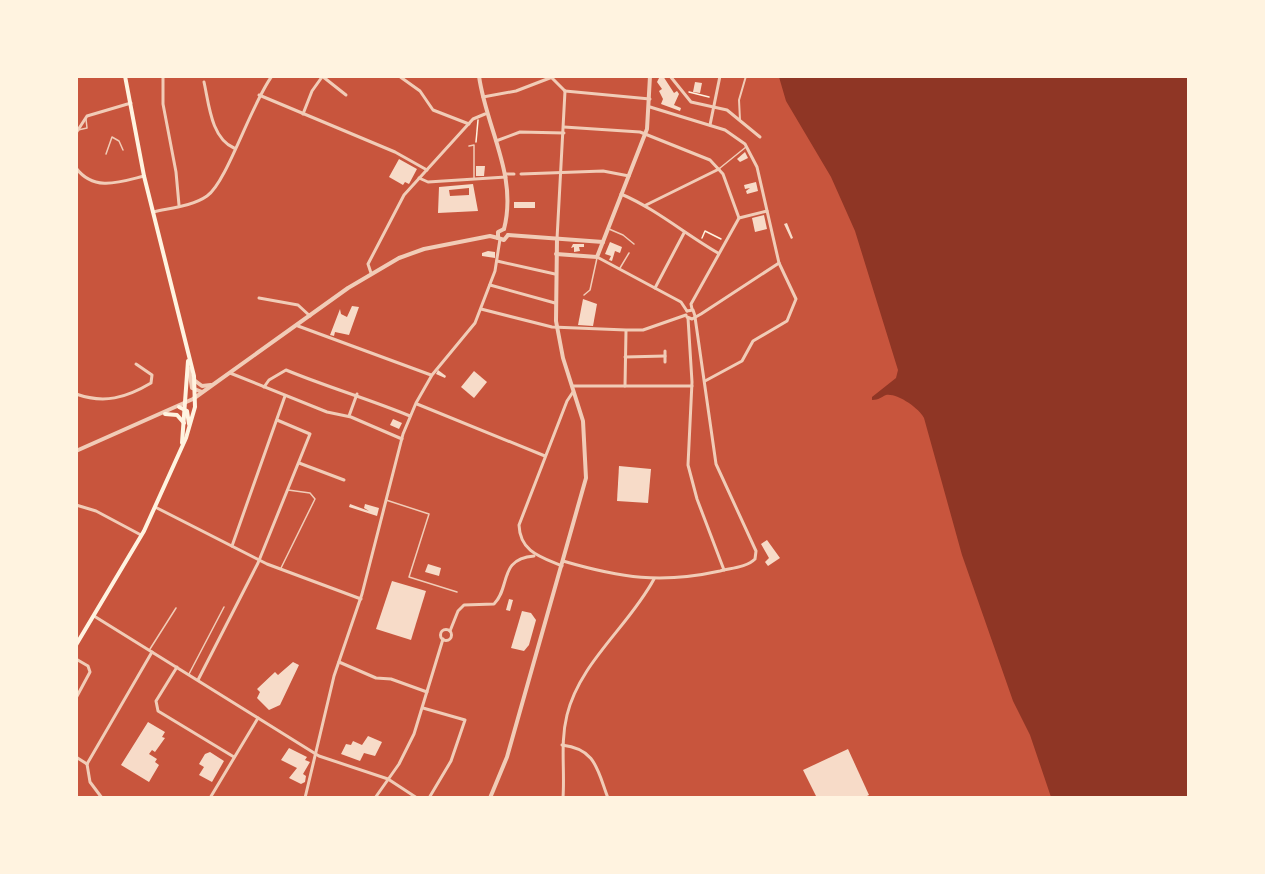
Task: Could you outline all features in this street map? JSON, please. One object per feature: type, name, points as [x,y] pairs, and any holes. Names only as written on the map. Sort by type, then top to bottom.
[{"type":"main road","points":[[76,645],[141,536],[155,507],[189,431],[195,398],[194,379],[144,176],[125,76]]},
{"type":"main road","points":[[179,453],[185,427],[187,357]]},
{"type":"main road","points":[[179,407],[186,409]]},
{"type":"main road","points":[[186,409],[189,416],[189,431]]},
{"type":"main road","points":[[165,414],[178,416],[185,427]]},
{"type":"street","points":[[163,76],[162,97],[177,176],[179,205]]},
{"type":"street","points":[[153,212],[198,201],[211,193],[258,95],[272,76]]},
{"type":"street","points":[[399,76],[420,91],[433,110],[469,124]]},
{"type":"street","points":[[479,76],[485,114],[506,176],[507,212],[504,229],[508,235]]},
{"type":"street","points":[[597,257],[645,134],[650,107],[650,76]]},
{"type":"street","points":[[670,76],[690,102],[725,109],[760,137]]},
{"type":"street","points":[[710,125],[720,76]]},
{"type":"street","points":[[740,123],[739,100],[746,76]]},
{"type":"street","points":[[303,114],[312,91],[322,77],[346,95]]},
{"type":"street","points":[[482,97],[516,91],[552,77],[565,92],[555,303],[557,327],[584,426],[586,470],[585,486],[507,757],[490,798]]},
{"type":"street","points":[[204,82],[216,129],[224,142],[234,148]]},
{"type":"street","points":[[565,92],[650,99]]},
{"type":"street","points":[[258,95],[395,152],[427,170]]},
{"type":"street","points":[[77,132],[86,117],[131,103]]},
{"type":"street","points":[[650,107],[731,133],[747,147],[757,168],[779,263],[796,299],[787,320],[753,341],[742,361],[705,381]]},
{"type":"street","points":[[371,273],[367,266],[403,198],[469,124],[485,114]]},
{"type":"street","points":[[564,127],[645,134],[708,159],[720,168],[739,218]]},
{"type":"street","points":[[496,141],[520,132],[564,133]]},
{"type":"street","points":[[76,168],[87,179],[101,184],[144,176]]},
{"type":"street","points":[[646,205],[720,168]]},
{"type":"street","points":[[521,174],[607,171],[629,176]]},
{"type":"street","points":[[419,178],[428,182],[474,180],[514,174]]},
{"type":"street","points":[[621,194],[646,205],[684,233],[718,253]]},
{"type":"street","points":[[443,639],[451,638],[450,631],[462,607],[469,603],[494,604],[511,566],[524,558],[536,556],[609,574],[654,579],[683,578],[724,570],[749,564],[756,557],[756,551],[716,464],[695,316],[691,304],[724,241],[739,218],[767,210]]},
{"type":"street","points":[[305,798],[338,662],[361,599],[385,500],[410,416],[432,375],[473,327],[497,261],[498,232],[504,229]]},
{"type":"street","points":[[655,288],[684,233]]},
{"type":"street","points":[[508,235],[603,242]]},
{"type":"street","points":[[76,451],[165,414],[195,398],[371,273],[417,251],[488,237],[506,239],[508,235]]},
{"type":"street","points":[[556,254],[597,257],[683,304],[687,315],[692,386],[687,442],[688,469],[724,570]]},
{"type":"street","points":[[497,261],[555,274]]},
{"type":"street","points":[[481,309],[557,327],[643,330],[687,315],[695,316],[779,263]]},
{"type":"street","points":[[489,285],[555,303]]},
{"type":"street","points":[[259,298],[298,305],[310,316]]},
{"type":"street","points":[[687,315],[692,309]]},
{"type":"street","points":[[298,326],[432,375]]},
{"type":"street","points":[[625,386],[626,330]]},
{"type":"street","points":[[625,357],[665,354],[665,362]]},
{"type":"street","points":[[76,394],[106,401],[151,383],[152,375],[136,364]]},
{"type":"street","points":[[188,366],[191,387],[195,391],[205,391]]},
{"type":"street","points":[[264,387],[269,380],[286,370],[339,392],[357,394],[410,416]]},
{"type":"street","points":[[230,373],[327,412],[349,416],[402,439]]},
{"type":"street","points":[[194,379],[202,386],[215,384]]},
{"type":"street","points":[[573,389],[692,386]]},
{"type":"street","points":[[536,556],[524,542],[519,525],[573,389]]},
{"type":"street","points":[[349,416],[357,394]]},
{"type":"street","points":[[232,546],[285,396]]},
{"type":"street","points":[[416,403],[545,456]]},
{"type":"street","points":[[198,681],[259,560],[310,434],[277,420]]},
{"type":"street","points":[[299,463],[344,480]]},
{"type":"street","points":[[76,506],[96,511],[141,536]]},
{"type":"street","points":[[155,507],[259,560],[361,599]]},
{"type":"street","points":[[563,798],[562,745],[568,711],[579,684],[654,579]]},
{"type":"street","points":[[94,615],[316,754],[388,779],[417,798]]},
{"type":"street","points":[[375,798],[412,741],[443,639],[442,631],[450,631]]},
{"type":"street","points":[[102,798],[89,779],[87,764],[151,651]]},
{"type":"street","points":[[76,659],[88,666],[90,672],[76,698]]},
{"type":"street","points":[[338,662],[376,678],[391,679],[427,692]]},
{"type":"street","points":[[177,667],[156,701],[158,711],[234,758]]},
{"type":"street","points":[[423,708],[465,720],[451,761],[429,798]]},
{"type":"street","points":[[210,798],[258,718]]},
{"type":"street","points":[[562,745],[579,748],[589,755],[608,798]]},
{"type":"street","points":[[76,757],[87,764]]},
{"type":"lane","points":[[77,132],[88,127],[86,117]]},
{"type":"lane","points":[[106,154],[112,137],[119,141],[123,150]]},
{"type":"lane","points":[[469,146],[474,146],[474,180]]},
{"type":"lane","points":[[720,168],[747,147]]},
{"type":"lane","points":[[608,229],[623,235],[634,244]]},
{"type":"lane","points":[[620,269],[629,253]]},
{"type":"lane","points":[[584,295],[590,290],[597,257]]},
{"type":"lane","points":[[281,569],[315,499],[312,494],[288,490]]},
{"type":"lane","points":[[385,500],[429,514],[409,577],[457,592]]},
{"type":"lane","points":[[189,675],[224,607]]},
{"type":"lane","points":[[151,651],[176,608]]},
{"type":"path","points":[[686,91],[709,96]]},
{"type":"path","points":[[476,142],[477,124]]},
{"type":"path","points":[[699,242],[705,231],[724,241]]},
{"type":"shaded area","points":[[779,77],[1188,77],[1188,797],[1051,797],[1030,735],[1013,701],[962,555],[924,418],[913,406],[896,396],[886,395],[872,400],[872,397],[896,378],[898,370],[855,231],[831,177],[786,101]]},
{"type":"building","points":[[660,76],[663,76],[674,93],[677,91],[679,94],[674,105],[681,108],[680,111],[661,104],[663,99],[659,91],[662,89],[657,82]]},
{"type":"building","points":[[695,82],[702,83],[700,93],[693,92]]},
{"type":"building","points":[[745,152],[748,158],[740,162],[737,159]]},
{"type":"building","points":[[399,159],[417,169],[409,184],[405,182],[403,185],[389,177]]},
{"type":"building","points":[[476,166],[485,166],[484,176],[476,176]]},
{"type":"building","points":[[756,182],[758,191],[747,194],[746,191],[750,188],[745,189],[744,185]]},
{"type":"building","points":[[473,184],[478,211],[438,213],[439,187]],"holes":[[[469,188],[469,195],[450,196],[449,190]]]},
{"type":"building","points":[[514,202],[535,202],[535,208],[514,208]]},
{"type":"building","points":[[764,215],[767,229],[755,232],[752,218]]},
{"type":"building","points":[[787,223],[793,238],[791,239],[784,224]]},
{"type":"building","points":[[610,242],[622,247],[620,253],[615,251],[612,261],[609,260],[611,256],[605,254]]},
{"type":"building","points":[[573,244],[584,244],[584,247],[579,247],[580,251],[574,252],[574,247],[571,248]]},
{"type":"building","points":[[495,252],[495,258],[482,256],[482,253]]},
{"type":"building","points":[[583,299],[597,304],[593,326],[578,325]]},
{"type":"building","points":[[352,306],[359,307],[349,335],[335,332],[334,336],[330,335],[340,309],[341,314],[347,317]]},
{"type":"building","points":[[438,370],[446,376],[445,378],[436,374]]},
{"type":"building","points":[[474,371],[487,382],[474,398],[461,387]]},
{"type":"building","points":[[393,419],[402,423],[399,429],[390,425]]},
{"type":"building","points":[[619,466],[651,469],[648,503],[617,501]]},
{"type":"building","points":[[350,504],[369,511],[364,508],[365,504],[379,508],[377,516],[349,507]]},
{"type":"building","points":[[767,540],[780,558],[768,566],[765,562],[769,558],[761,544]]},
{"type":"building","points":[[428,564],[441,568],[439,576],[425,572]]},
{"type":"building","points":[[392,581],[426,591],[411,640],[376,629]]},
{"type":"building","points":[[509,599],[513,600],[510,611],[506,610]]},
{"type":"building","points":[[522,611],[531,613],[536,620],[529,645],[524,651],[511,648]]},
{"type":"building","points":[[293,662],[299,665],[280,705],[269,710],[257,698],[260,692],[257,689],[275,672],[278,675]]},
{"type":"building","points":[[148,722],[165,732],[162,737],[165,738],[155,752],[152,750],[149,754],[157,759],[155,762],[159,765],[149,782],[121,765]]},
{"type":"building","points":[[368,736],[382,742],[375,756],[364,753],[360,761],[341,754],[346,744],[351,745],[353,741],[362,745]]},
{"type":"building","points":[[289,748],[307,757],[305,760],[310,762],[303,774],[306,776],[305,782],[301,784],[289,778],[297,768],[281,760]]},
{"type":"building","points":[[848,749],[869,795],[863,798],[817,798],[803,770]]},
{"type":"building","points":[[210,752],[224,761],[212,782],[199,775],[204,767],[199,764],[205,754]]}]
